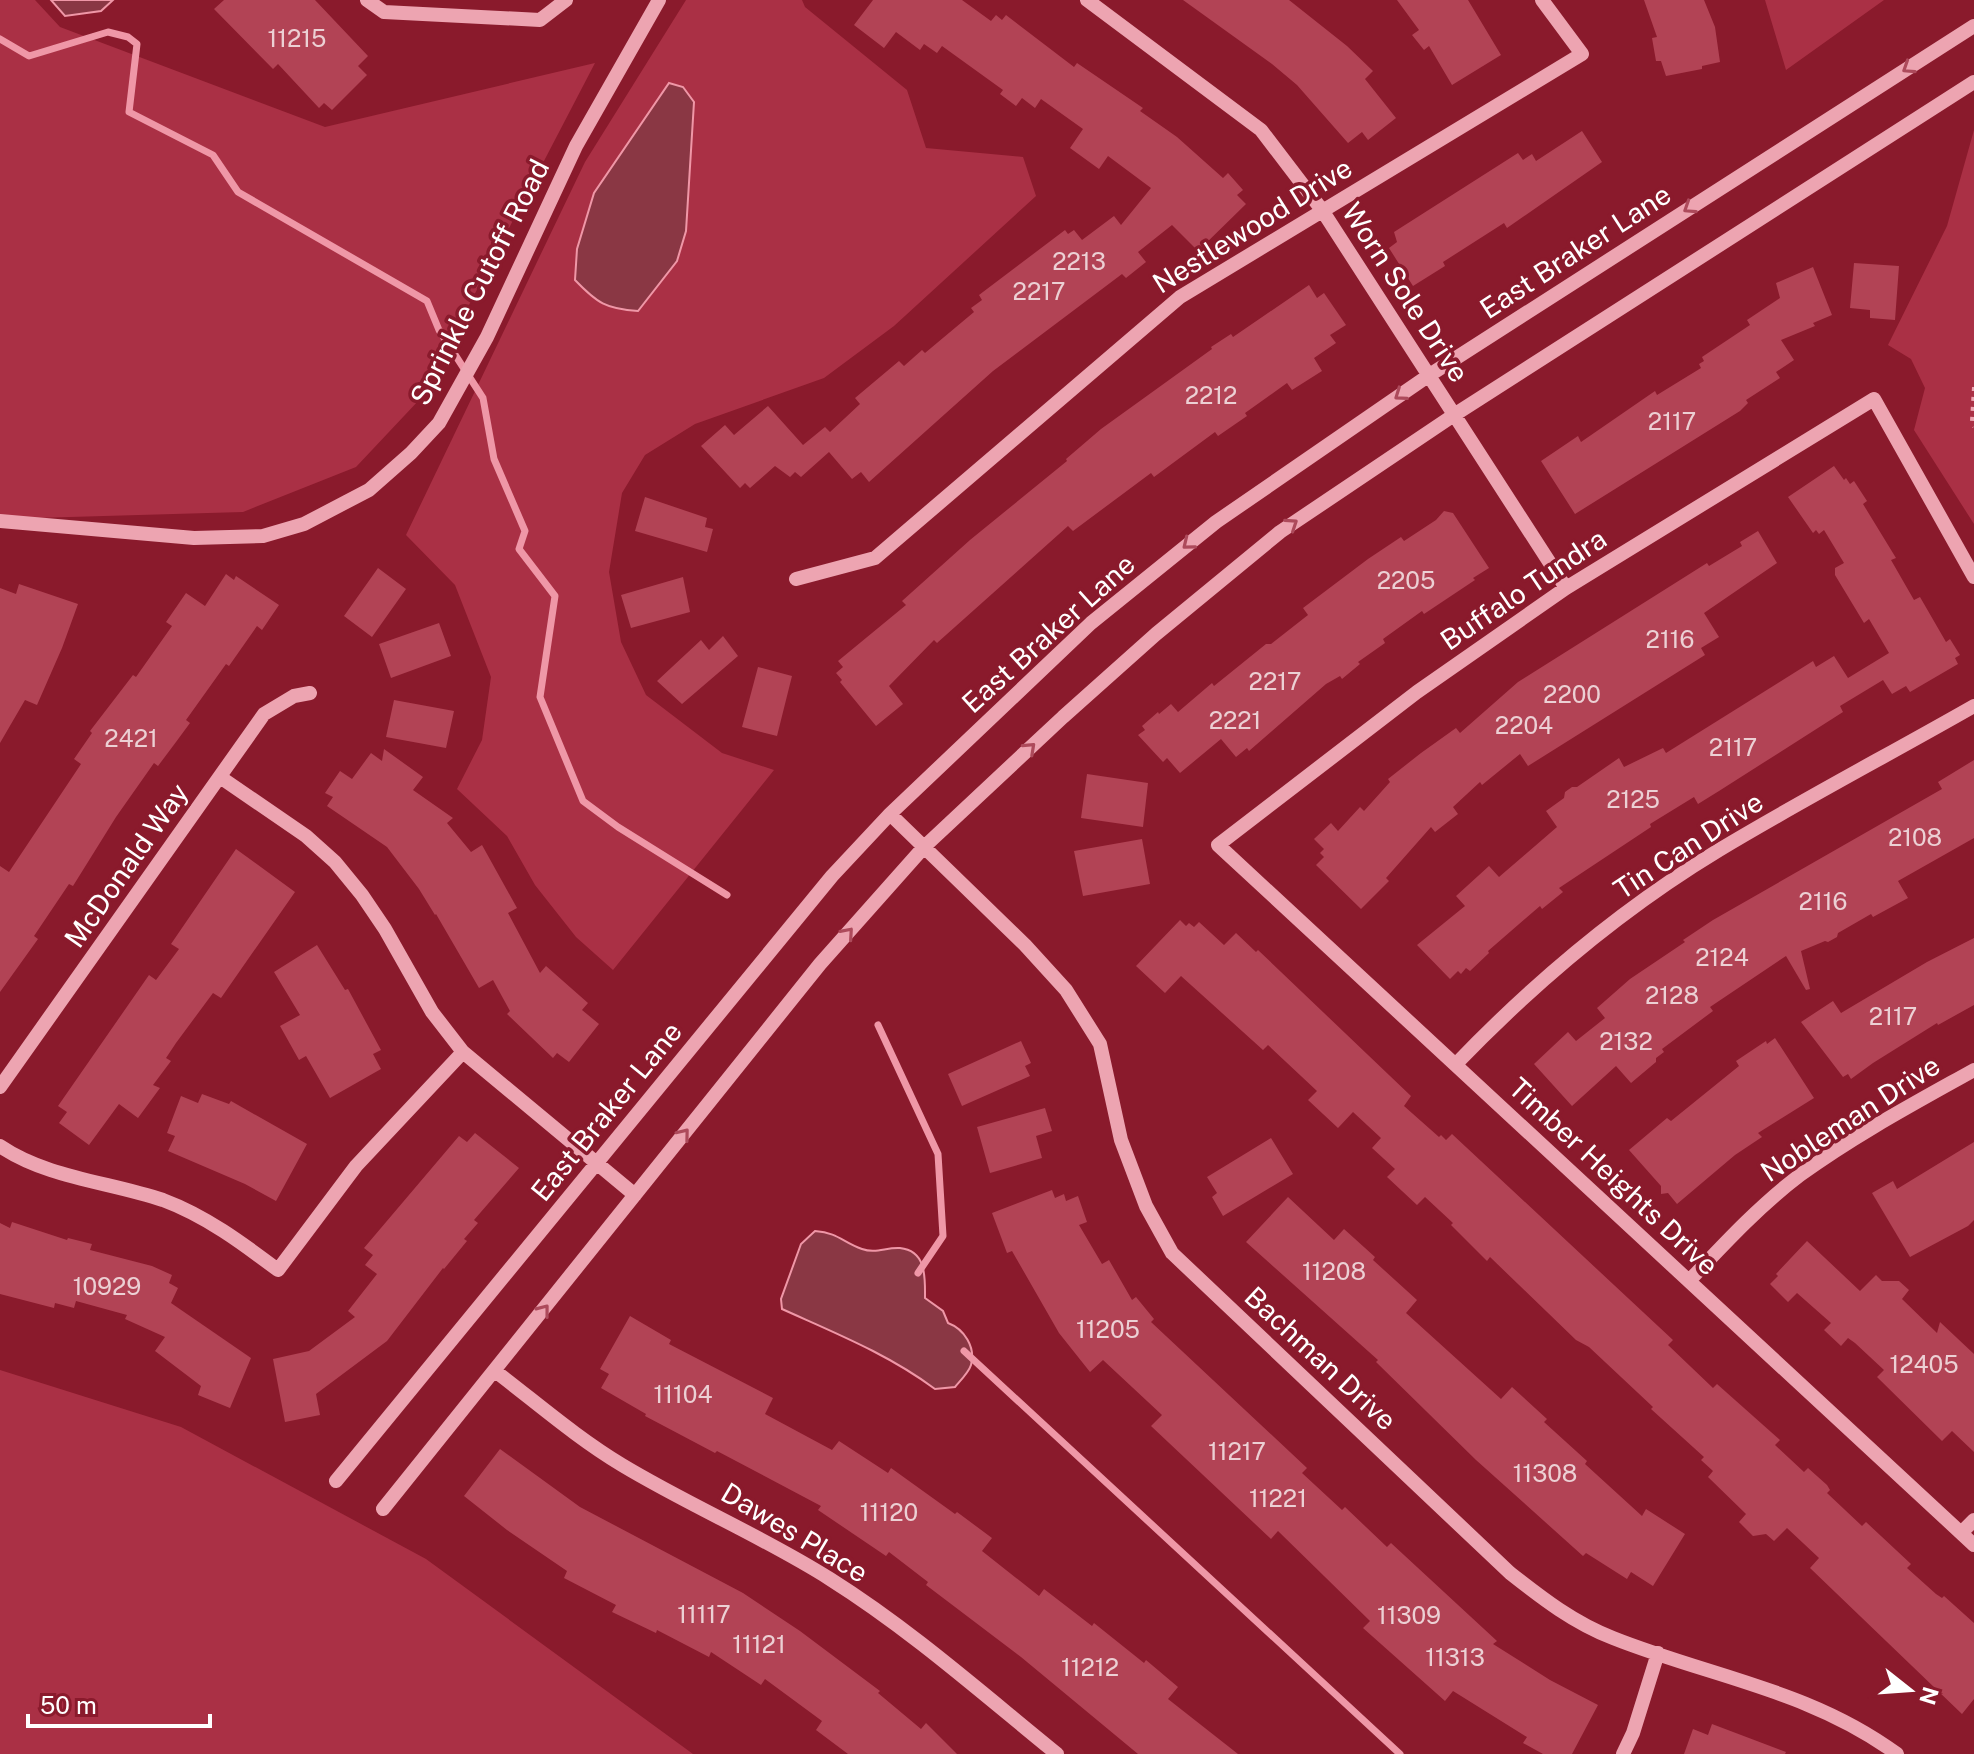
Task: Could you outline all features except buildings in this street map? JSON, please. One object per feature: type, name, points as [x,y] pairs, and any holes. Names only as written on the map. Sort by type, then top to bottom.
[{"type":"street","points":[[367,0],[384,12],[540,20],[566,0]]},
{"type":"street","name":"Sprinkle Cutoff Road","points":[[0,521],[194,538],[263,536],[304,524],[369,490],[439,423],[487,337],[576,146],[659,0]]},
{"type":"street","name":"Worn Sole Drive","points":[[1087,0],[1261,130],[1322,210],[1566,588]]},
{"type":"street","name":"Nestlewood Drive","points":[[796,579],[875,558],[1180,297],[1582,54],[1542,0]]},
{"type":"street","name":"East Braker Lane","points":[[336,1481],[832,876],[890,814],[1091,623],[1204,531],[1428,376],[1974,26]]},
{"type":"street","points":[[383,1509],[820,964],[924,847],[1145,644],[1269,541],[1454,415],[1974,82]]},
{"type":"street","name":"Buffalo Tundra","points":[[1218,845],[1417,692],[1566,588],[1874,399],[1974,577]]},
{"type":"street","name":"McDonald Way","points":[[0,1087],[264,714],[294,696],[310,693]]},
{"type":"street","name":"Tin Can Drive","points":[[1456,1064],[1511,1007],[1642,903],[1718,850],[1974,706]]},
{"type":"street","points":[[220,777],[306,836],[335,862],[377,917],[432,1012],[463,1052],[635,1195]]},
{"type":"street","name":"Bachman Drive","points":[[890,814],[1025,945],[1066,990],[1100,1044],[1121,1140],[1146,1206],[1172,1253],[1510,1573],[1558,1611],[1612,1638],[1809,1703],[1852,1725],[1897,1754]]},
{"type":"street","name":"Timber Heights Drive","points":[[1218,845],[1974,1545]]},
{"type":"street","points":[[0,1146],[38,1165],[128,1189],[189,1211],[229,1233],[278,1270],[356,1166],[463,1052]]},
{"type":"street","name":"Nobleman Drive","points":[[1689,1281],[1742,1225],[1800,1176],[1873,1128],[1974,1070]]},
{"type":"street","name":"Dawes Place","points":[[495,1371],[623,1465],[831,1579],[912,1637],[1057,1754]]},
{"type":"street","points":[[1961,1533],[1974,1520]]},
{"type":"street","points":[[1623,1754],[1633,1733],[1658,1653]]},
{"type":"path","points":[[1974,387],[1974,427]]},
{"type":"shaded area","points":[[0,0],[35,0],[60,27],[325,127],[595,63],[420,399],[356,467],[243,512],[0,519]]},
{"type":"shaded area","points":[[51,0],[113,0],[101,11],[65,16]]},
{"type":"shaded area","points":[[686,0],[802,0],[805,7],[907,90],[926,148],[1023,157],[1036,196],[894,326],[824,378],[695,424],[645,455],[622,493],[609,572],[621,642],[646,695],[722,753],[774,770],[613,970],[576,937],[535,885],[507,836],[457,789],[482,740],[491,677],[455,585],[406,535],[585,162]]},
{"type":"shaded area","points":[[1765,0],[1884,0],[1786,70]]},
{"type":"shaded area","points":[[669,83],[683,87],[694,102],[686,231],[677,261],[638,311],[618,309],[596,299],[575,280],[577,249],[594,193]]},
{"type":"shaded area","points":[[1974,130],[1974,524],[1914,430],[1925,388],[1911,359],[1888,345],[1947,226]]},
{"type":"shaded area","points":[[815,1231],[867,1250],[900,1248],[915,1254],[923,1267],[925,1298],[943,1311],[948,1323],[964,1334],[970,1345],[971,1365],[955,1387],[935,1389],[880,1355],[782,1309],[781,1299],[801,1244]]},
{"type":"shaded area","points":[[0,1370],[181,1427],[426,1559],[693,1754],[0,1754]]},
{"type":"waterway","points":[[0,39],[29,56],[108,32],[128,37],[137,44],[129,112],[213,155],[238,192],[427,301],[439,330],[483,398],[494,459],[525,531],[519,549],[555,596],[540,697],[583,801],[618,827],[727,895]]},
{"type":"waterway","points":[[878,1025],[938,1154],[943,1236],[918,1273]]},
{"type":"waterway","points":[[964,1351],[1400,1754]]}]
